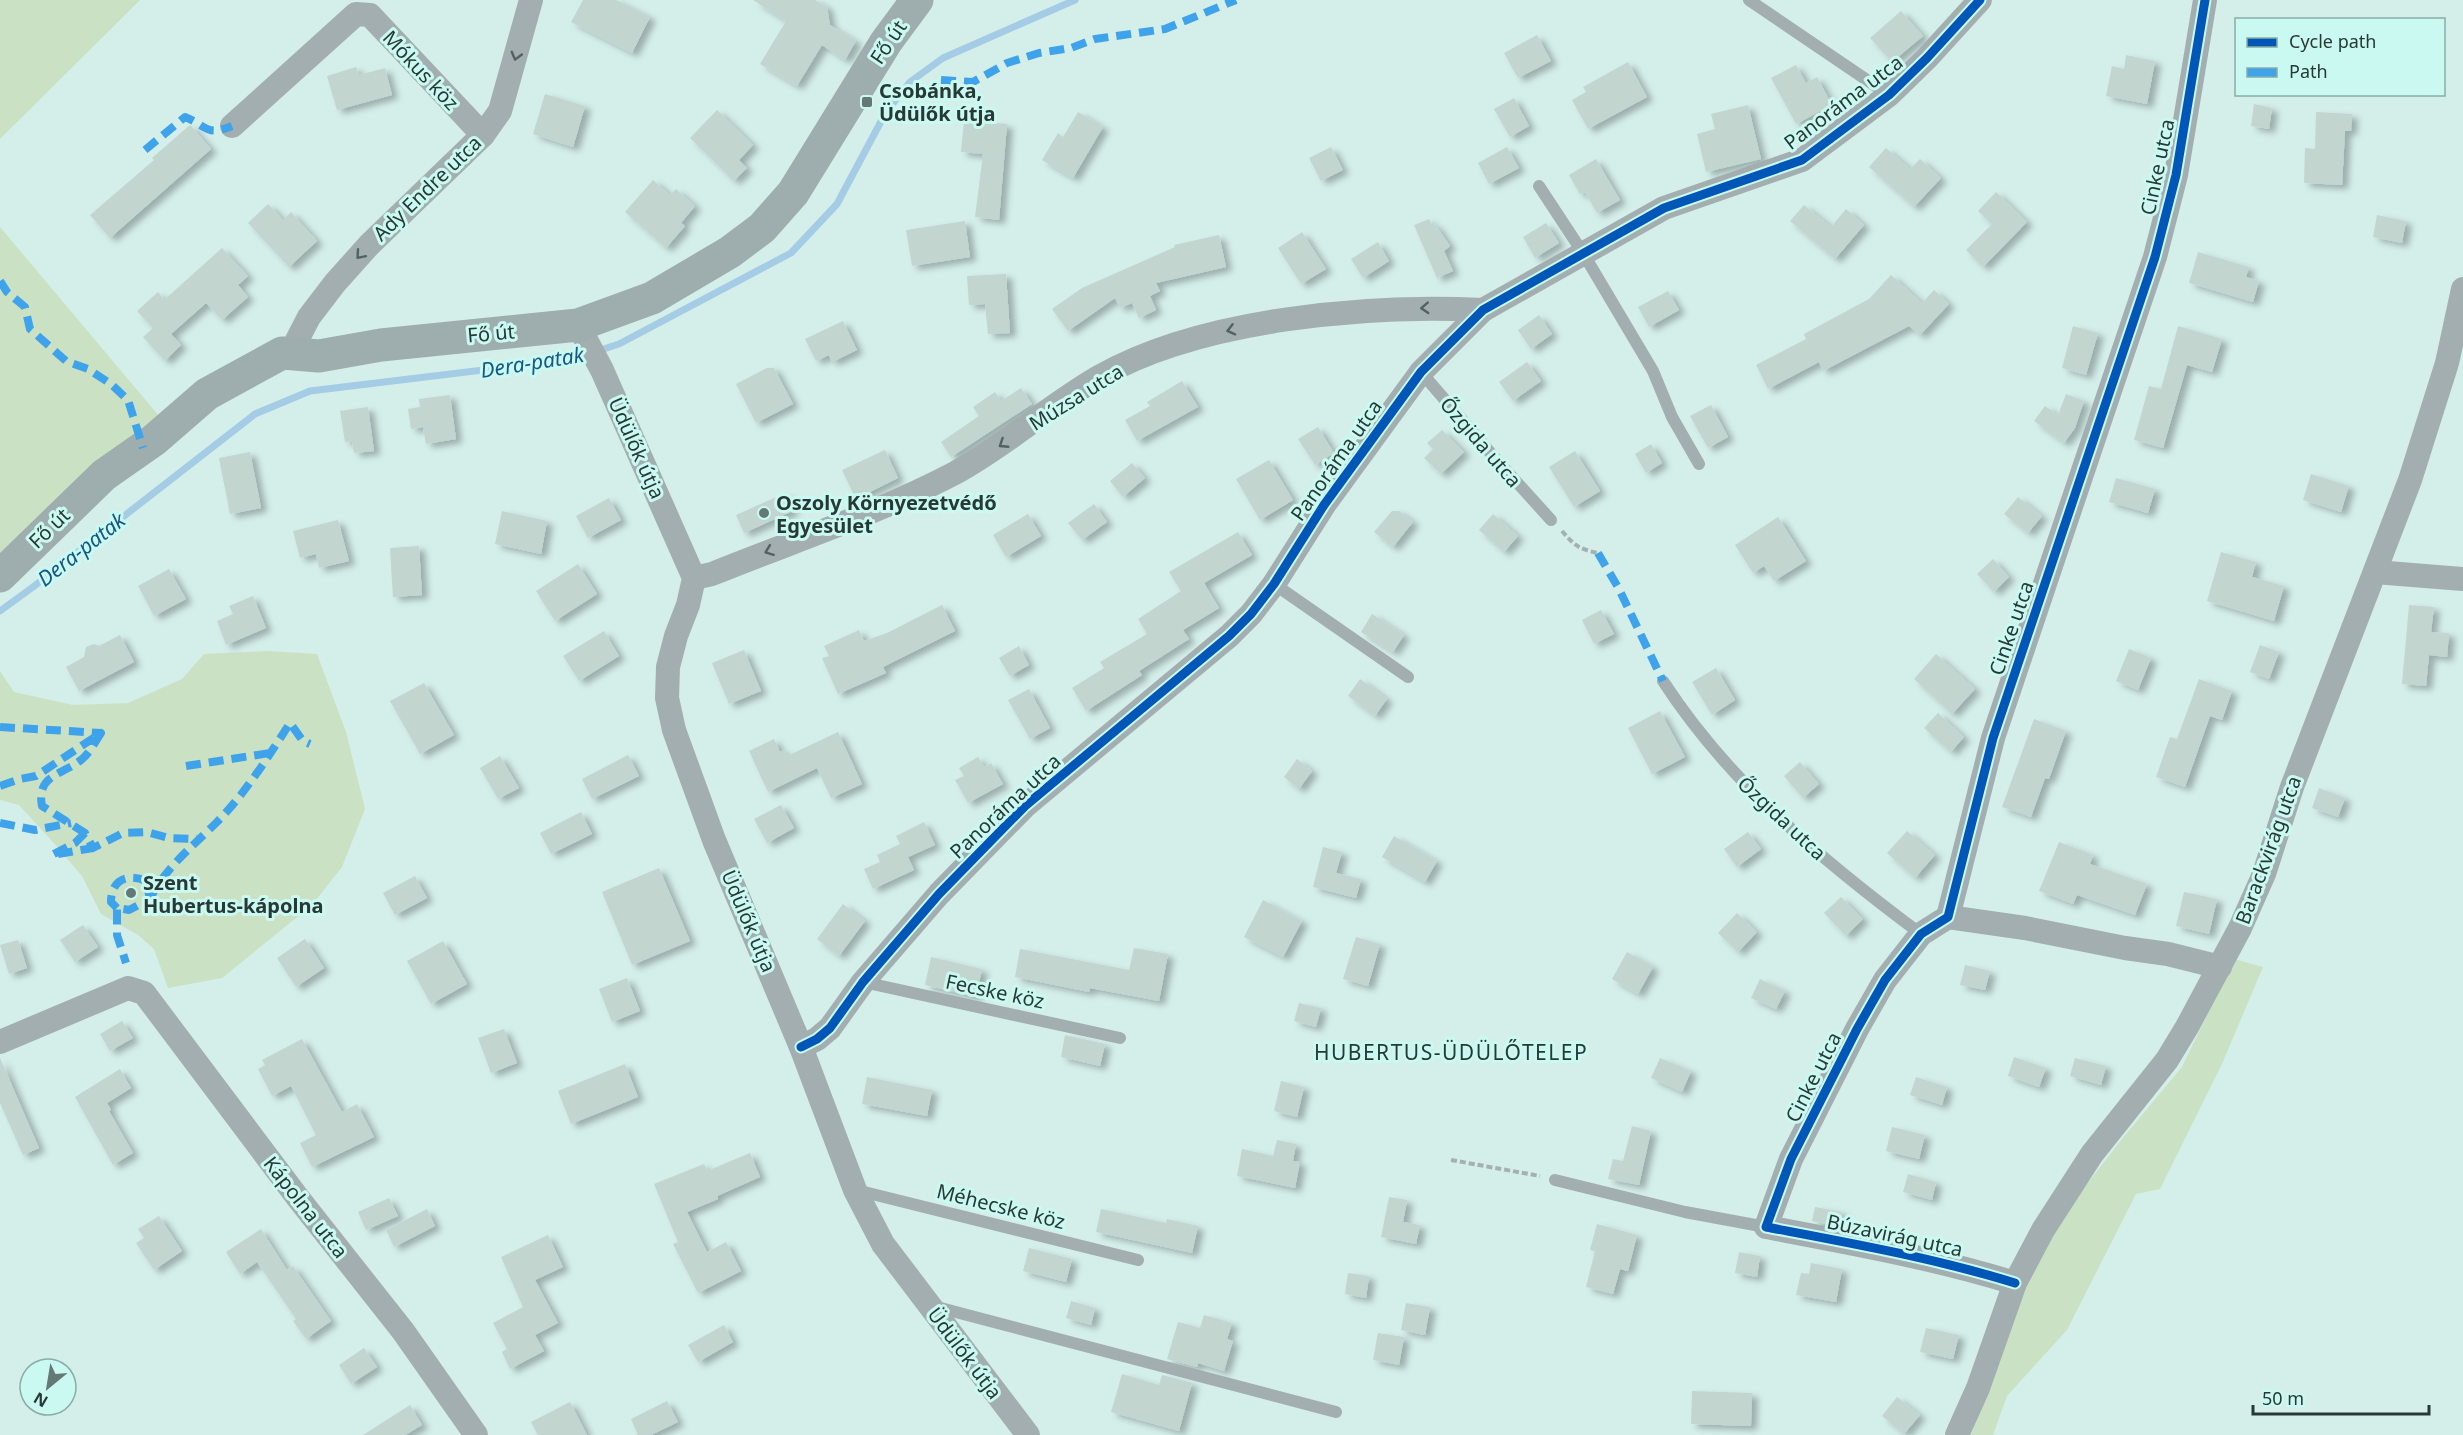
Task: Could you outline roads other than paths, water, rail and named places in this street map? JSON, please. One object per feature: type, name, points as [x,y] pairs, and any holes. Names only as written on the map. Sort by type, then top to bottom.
[{"type":"main road","name":"Fő út","points":[[0,576],[104,475],[154,440],[207,394],[282,353],[319,356],[381,345],[581,333],[652,298],[730,252],[762,228],[793,193],[886,42],[917,0]]},
{"type":"street","name":"Ady Endre utca","points":[[282,353],[293,348],[309,317],[369,245],[483,135],[500,111],[531,0]]},
{"type":"street","name":"Panoráma utca","points":[[801,1047],[817,1039],[830,1028],[863,982],[939,894],[1025,806],[1228,636],[1251,614],[1274,584],[1324,505],[1421,372],[1483,310],[1664,208],[1802,160],[1889,95],[1927,58],[1980,0]]},
{"type":"street","name":"Cinke utca","points":[[1766,1227],[1791,1159],[1857,1029],[1885,980],[1921,934],[1948,917],[1993,738],[2155,257],[2176,175],[2205,0]]},
{"type":"street","name":"Mókus köz","points":[[232,126],[356,14],[370,15],[483,135]]},
{"type":"street","name":"Barackvirág utca","points":[[1957,1435],[1978,1388],[2015,1283],[2043,1230],[2092,1154],[2167,1060],[2241,928],[2264,874],[2292,787],[2375,572],[2433,411],[2447,363],[2463,289]]},
{"type":"street","name":"Múzsa utca","points":[[694,578],[712,574],[861,516],[954,473],[1025,429],[1099,377],[1164,347],[1268,322],[1432,308],[1483,310]]},
{"type":"street","name":"Üdülők útja","points":[[581,333],[602,370],[694,578],[688,605],[676,636],[668,667],[667,698],[674,730],[714,840],[801,1047],[855,1190],[883,1244],[1028,1435]]},
{"type":"street","points":[[2375,572],[2463,579]]},
{"type":"street","points":[[1948,917],[2025,928],[2168,954],[2220,967]]},
{"type":"street","name":"Kápolna utca","points":[[0,1042],[128,988],[144,993],[297,1198],[404,1331],[476,1435]]},
{"type":"street","name":"Búzavirág utca","points":[[1766,1227],[1909,1256],[2015,1283]]},
{"type":"lane","points":[[1749,0],[1889,95]]},
{"type":"lane","points":[[1539,186],[1653,371],[1672,417],[1699,464]]},
{"type":"lane","name":"Őzgida utca","points":[[1421,372],[1494,458],[1551,520]]},
{"type":"lane","points":[[1274,584],[1407,677]]},
{"type":"lane","name":"Őzgida utca","points":[[1663,681],[1680,708],[1724,763],[1769,809],[1857,885],[1921,934]]},
{"type":"lane","name":"Fecske köz","points":[[863,982],[1120,1038]]},
{"type":"lane","name":"Búzavirág utca","points":[[1556,1180],[1685,1212],[1766,1227]]},
{"type":"lane","name":"Méhecske köz","points":[[855,1190],[1138,1260]]},
{"type":"lane","points":[[929,1305],[1336,1412]]},
{"type":"waterway","name":"Dera-patak","points":[[0,611],[255,414],[310,391],[573,359],[619,344],[791,253],[837,204],[886,112],[910,82],[943,58],[1075,0]]},
{"type":"place","name":"Csobánka, Üdülők útja","points":[[867,102]]},
{"type":"place","name":"Oszoly Környezetvédő Egyesület","points":[[764,513]]},
{"type":"place","name":"Szent Hubertus-kápolna","points":[[131,893]]},
{"type":"district","name":"HUBERTUS-ÜDÜLŐTELEP","points":[[1451,1052]]}]
